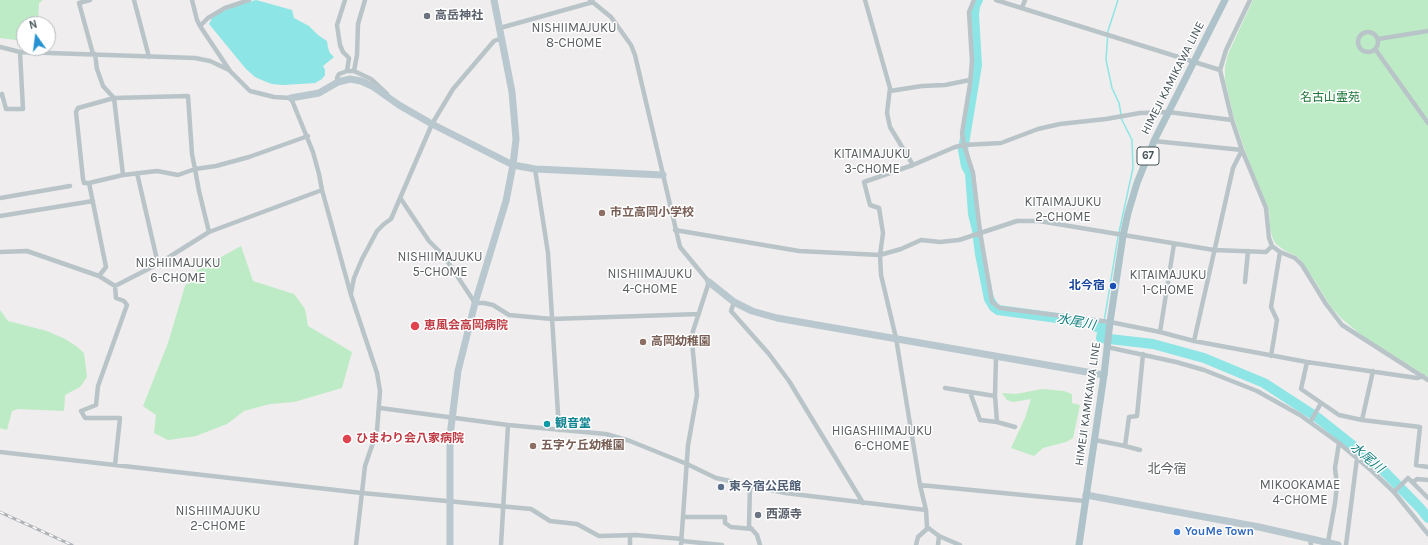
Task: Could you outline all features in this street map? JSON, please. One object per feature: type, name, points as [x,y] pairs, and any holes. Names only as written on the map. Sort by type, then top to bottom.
[{"type":"main road","name":"HIMEJI KAMIKAWA LINE","points":[[1079,545],[1123,236],[1137,183],[1154,141],[1225,0]]},
{"type":"street","points":[[90,0],[79,3],[103,86],[114,98],[123,175]]},
{"type":"street","points":[[134,0],[149,57]]},
{"type":"street","points":[[192,0],[200,26],[230,71],[250,91],[274,98],[291,98],[319,93],[338,82],[350,79],[361,81],[432,124],[513,165],[535,168],[663,175]]},
{"type":"street","points":[[200,26],[208,18],[225,8],[249,0]]},
{"type":"street","points":[[345,0],[337,25],[340,45],[343,52],[349,58],[347,72]]},
{"type":"street","points":[[354,71],[357,55],[358,24],[365,0]]},
{"type":"street","points":[[450,545],[450,436],[458,371],[475,303],[506,201],[516,140],[515,108],[494,0]]},
{"type":"street","points":[[865,0],[890,91],[887,113],[890,127],[913,164]]},
{"type":"street","points":[[974,0],[969,12],[972,61],[962,134],[973,173],[980,232],[992,302],[1000,308],[1110,323],[1160,332],[1194,341],[1271,356],[1416,378],[1423,376]]},
{"type":"street","points":[[996,0],[1220,70]]},
{"type":"street","points":[[1022,8],[1025,0]]},
{"type":"street","points":[[1250,0],[1226,50],[1220,70],[1232,120],[1242,150],[1266,208],[1269,238],[1272,246],[1280,252],[1295,258],[1302,265],[1326,304],[1342,324],[1428,380]]},
{"type":"street","points":[[500,28],[591,1],[611,17],[631,45],[680,247],[709,282],[734,302],[752,311],[777,318],[1104,375]]},
{"type":"street","points":[[1378,39],[1428,31]]},
{"type":"street","points":[[1370,32],[1378,39],[1378,44],[1375,49],[1369,52],[1363,50],[1359,45],[1359,38],[1364,33],[1370,32]]},
{"type":"street","points":[[351,295],[354,278],[366,250],[377,231],[391,219],[401,199],[432,124],[453,89],[494,41],[502,38]]},
{"type":"street","points":[[0,47],[16,51]]},
{"type":"street","points":[[1375,49],[1428,123]]},
{"type":"street","points":[[56,53],[195,58],[218,63],[230,71]]},
{"type":"street","points":[[0,95],[2,94],[6,109],[22,109],[20,56]]},
{"type":"street","points":[[338,82],[339,74],[354,71],[372,79],[385,91],[390,99]]},
{"type":"street","points":[[890,91],[922,86],[945,85],[970,80]]},
{"type":"street","points":[[209,232],[195,169],[188,96],[114,98],[78,108],[76,112],[82,179],[84,183],[123,175],[157,171],[178,175],[195,169],[216,166],[308,136]]},
{"type":"street","points":[[291,98],[308,136],[351,295],[377,373],[380,391],[380,408],[377,431],[366,466],[356,545]]},
{"type":"street","points":[[960,545],[939,536],[928,528],[896,338],[882,275],[880,255],[883,233],[879,208],[870,206],[864,182],[964,145],[1001,142],[1038,129],[1060,124],[1106,119],[1140,112],[1168,112],[1232,120]]},
{"type":"street","points":[[1154,141],[1242,150]]},
{"type":"street","points":[[1194,341],[1233,168],[1242,150]]},
{"type":"street","points":[[535,168],[548,253],[559,430]]},
{"type":"street","points":[[136,173],[158,264]]},
{"type":"street","points":[[89,183],[106,267],[99,276]]},
{"type":"street","points":[[0,198],[70,186]]},
{"type":"street","points":[[115,286],[158,264],[209,232],[322,190]]},
{"type":"street","points":[[401,199],[429,241],[444,256],[475,303]]},
{"type":"street","points":[[0,216],[93,201]]},
{"type":"street","points":[[675,230],[799,251],[880,255],[901,249],[921,240],[959,240],[1017,221],[1039,221],[1214,250],[1266,252],[1272,246]]},
{"type":"street","points":[[1160,332],[1174,244]]},
{"type":"street","points":[[0,252],[27,251],[99,276],[115,286]]},
{"type":"street","points":[[1245,282],[1248,251]]},
{"type":"street","points":[[1271,356],[1277,320],[1271,307],[1280,252]]},
{"type":"street","points":[[682,542],[687,464],[697,395],[692,342],[709,282]]},
{"type":"street","points":[[115,286],[116,298],[124,301],[127,305],[98,386],[96,405],[81,411],[85,418],[120,418],[115,465]]},
{"type":"street","points":[[734,302],[731,311],[769,354],[789,381],[863,503]]},
{"type":"street","points":[[475,303],[493,305],[509,315],[552,319],[699,314]]},
{"type":"street","points":[[1107,346],[1176,362],[1211,373],[1257,391],[1311,421],[1339,442],[1394,492],[1428,534]]},
{"type":"street","points":[[1125,446],[1130,417],[1137,416],[1144,354]]},
{"type":"street","points":[[996,356],[995,396],[997,422]]},
{"type":"street","points":[[1306,362],[1301,389],[1339,415],[1362,420],[1420,427],[1416,465],[1428,467]]},
{"type":"street","points":[[1362,420],[1373,371]]},
{"type":"street","points":[[945,388],[995,396]]},
{"type":"street","points":[[970,392],[980,420],[997,422],[1016,427]]},
{"type":"street","points":[[1311,421],[1321,403]]},
{"type":"street","points":[[380,408],[508,425],[606,434],[630,441],[687,464],[716,478],[785,493],[926,510]]},
{"type":"street","points":[[501,545],[508,425]]},
{"type":"street","points":[[1095,440],[1140,450]]},
{"type":"street","points":[[1328,542],[1336,497],[1337,485],[1335,468],[1339,442]]},
{"type":"street","points":[[0,452],[362,493],[531,509],[550,521],[577,524],[599,536],[630,536],[722,545]]},
{"type":"street","points":[[1346,545],[1357,458]]},
{"type":"street","points":[[1394,492],[1408,478],[1428,498]]},
{"type":"street","points":[[1413,482],[1416,479],[1428,480]]},
{"type":"street","points":[[750,486],[749,526],[757,535],[760,545]]},
{"type":"street","points":[[920,486],[1086,498],[1259,527],[1310,542],[1328,542],[1338,545]]},
{"type":"street","points":[[683,516],[725,517],[725,523],[731,528],[752,529]]},
{"type":"street","points":[[916,545],[918,537],[928,528]]},
{"type":"street","points":[[630,536],[630,545]]},
{"type":"street","points":[[938,545],[939,536]]},
{"type":"green space","points":[[0,0],[43,0],[39,3],[38,16],[16,16],[16,40],[0,38]]},
{"type":"green space","name":"名古山霊苑","points":[[1253,0],[1428,0],[1428,377],[1364,337],[1342,319],[1331,307],[1298,257],[1284,250],[1276,244],[1273,239],[1270,228],[1269,211],[1251,168],[1234,118],[1225,80],[1225,67],[1228,54]]},
{"type":"green space","points":[[241,246],[253,281],[294,294],[305,309],[308,326],[352,352],[342,388],[294,402],[270,404],[244,411],[227,424],[196,436],[168,440],[154,433],[156,415],[143,406],[168,343],[185,286],[196,271]]},
{"type":"green space","points":[[0,310],[8,321],[47,331],[76,346],[84,353],[87,377],[80,387],[65,395],[64,411],[18,409],[12,411],[7,430],[0,428]]},
{"type":"green space","points":[[1042,389],[1064,391],[1072,394],[1072,403],[1080,405],[1073,438],[1066,442],[1043,448],[1034,456],[1011,448],[1025,418],[1031,399],[1013,402],[1007,400],[1002,393],[1016,394]]},
{"type":"water","points":[[256,0],[292,10],[294,18],[309,26],[327,41],[330,53],[334,57],[323,66],[325,75],[322,79],[315,83],[283,85],[272,84],[255,77],[246,69],[209,24],[213,16],[235,6]]},
{"type":"waterway","name":"水尾川","points":[[978,0],[975,6],[974,15],[977,65],[963,150],[966,166],[970,173],[973,214],[980,254],[989,299],[994,307],[998,310],[1094,323],[1096,327],[1103,328],[1101,338],[1153,344],[1204,358],[1264,383],[1318,418],[1381,468],[1428,518]]},
{"type":"waterway","points":[[1118,0],[1108,31],[1106,60],[1112,88],[1119,103],[1121,114]]},
{"type":"waterway","points":[[1103,328],[1118,237],[1133,168],[1132,140],[1121,118]]},
{"type":"railway","points":[[0,512],[72,545]]},
{"type":"place","name":"高岳神社","points":[[427,16]]},
{"type":"place","name":"市立高岡小学校","points":[[602,213]]},
{"type":"place","name":"北今宿","points":[[1113,286]]},
{"type":"place","name":"恵風会高岡病院","points":[[415,326]]},
{"type":"place","name":"高岡幼稚園","points":[[643,342]]},
{"type":"place","name":"観音堂","points":[[547,424]]},
{"type":"place","name":"ひまわり会八家病院","points":[[347,439]]},
{"type":"place","name":"五字ケ丘幼稚園","points":[[533,446]]},
{"type":"place","name":"東今宿公民館","points":[[721,487]]},
{"type":"place","name":"西源寺","points":[[758,515]]},
{"type":"place","name":"YouMe Town","points":[[1177,532]]},
{"type":"district","name":"NISHIIMAJUKU 8-CHOME","points":[[574,36]]},
{"type":"district","name":"KITAIMAJUKU 3-CHOME","points":[[872,162]]},
{"type":"district","name":"KITAIMAJUKU 2-CHOME","points":[[1063,210]]},
{"type":"district","name":"NISHIIMAJUKU 5-CHOME","points":[[440,264]]},
{"type":"district","name":"NISHIIMAJUKU 6-CHOME","points":[[178,270]]},
{"type":"district","name":"NISHIIMAJUKU 4-CHOME","points":[[650,282]]},
{"type":"district","name":"KITAIMAJUKU 1-CHOME","points":[[1168,282]]},
{"type":"district","name":"HIGASHIIMAJUKU 6-CHOME","points":[[882,438]]},
{"type":"district","name":"北今宿","points":[[1167,469]]},
{"type":"district","name":"MIKOOKAMAE 4-CHOME","points":[[1300,492]]},
{"type":"district","name":"NISHIIMAJUKU 2-CHOME","points":[[218,518]]}]
